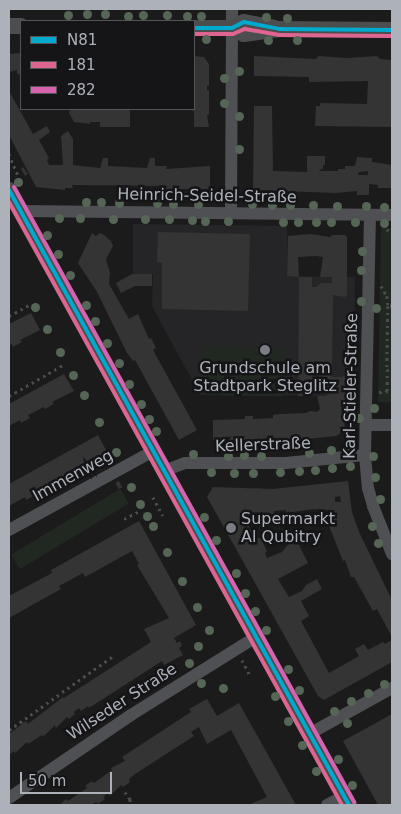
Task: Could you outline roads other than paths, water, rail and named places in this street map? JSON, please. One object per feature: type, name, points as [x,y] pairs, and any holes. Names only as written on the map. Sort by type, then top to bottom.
[{"type":"main road","points":[[195,28],[232,28],[248,22],[278,29],[392,30]]},
{"type":"main road","points":[[16,189],[21,211],[346,800]]},
{"type":"street","points":[[231,213],[232,9]]},
{"type":"street","name":"Heinrich-Seidel-Straße","points":[[21,211],[392,215]]},
{"type":"street","name":"Karl-Stieler-Straße","points":[[370,215],[365,455],[368,488],[392,554]]},
{"type":"street","points":[[366,425],[392,425]]},
{"type":"street","name":"Immenweg","points":[[9,530],[153,451]]},
{"type":"street","name":"Kellerstraße","points":[[164,471],[180,464],[286,463],[365,455]]},
{"type":"street","name":"Wilseder Straße","points":[[9,798],[131,714],[256,637]]},
{"type":"street","points":[[309,734],[392,688]]},
{"type":"street","points":[[327,805],[346,800]]},
{"type":"place","name":"Grundschule am Stadtpark Steglitz","points":[[265,350]]},
{"type":"place","name":"Supermarkt Al Qubitry","points":[[231,528]]}]
